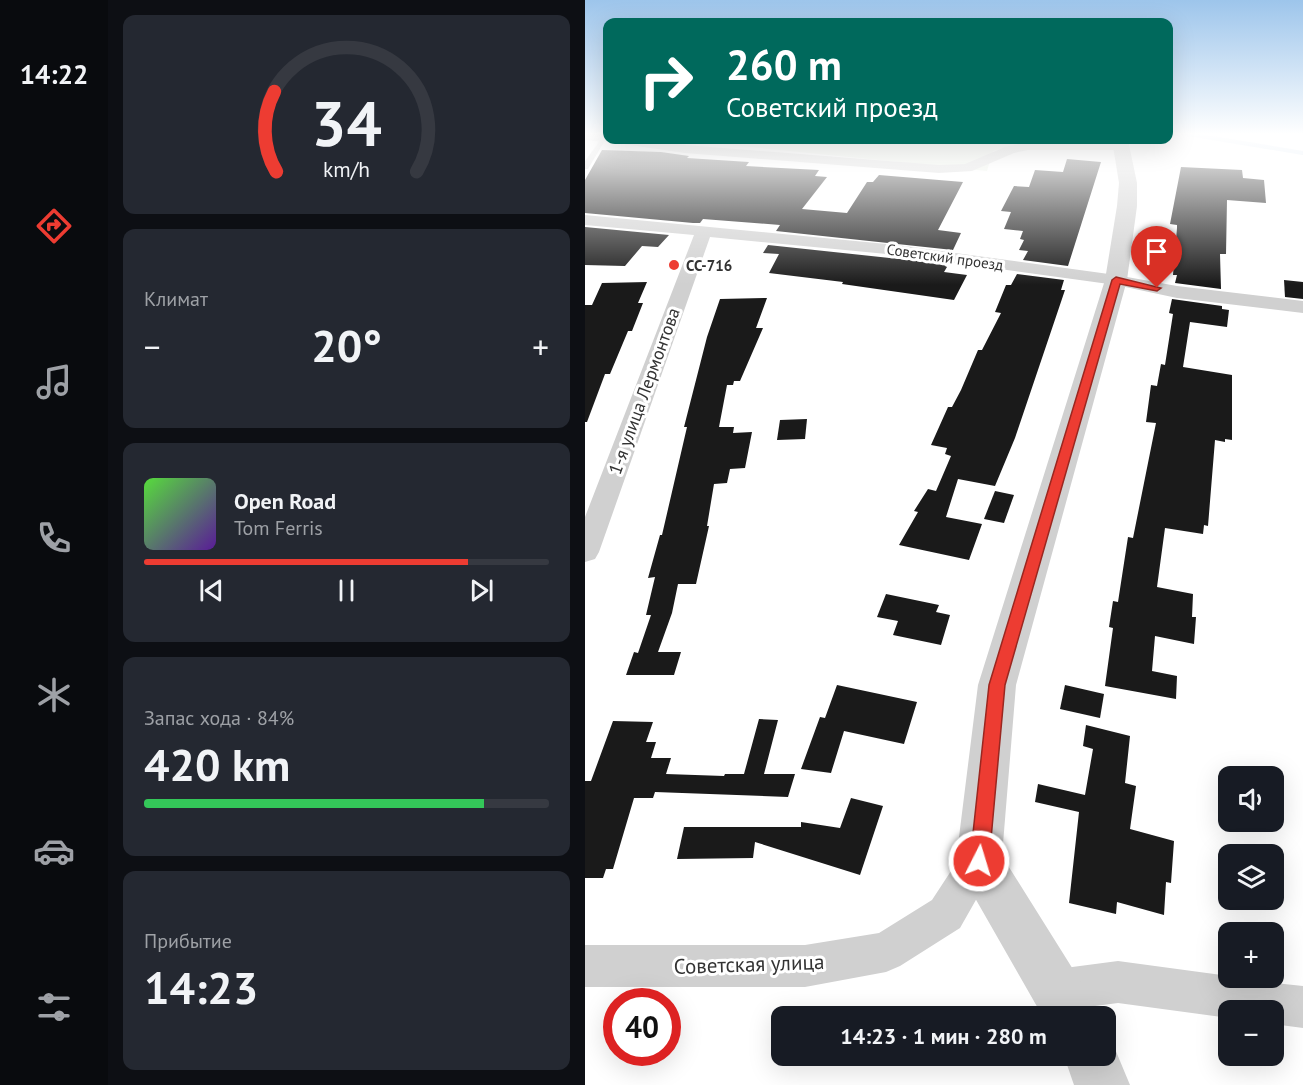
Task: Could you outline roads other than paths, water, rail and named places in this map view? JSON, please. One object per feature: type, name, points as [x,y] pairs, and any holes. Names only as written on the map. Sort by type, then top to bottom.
[{"type":"street","name":"Советская улица","points":[[585,966],[805,966],[886,952],[946,914],[979,861],[997,685],[1116,280],[1128,184]]},
{"type":"street","name":"Советский проезд","points":[[585,220],[897,249],[1116,280],[1177,292],[1303,307]]},
{"type":"street","name":"1-я улица Лермонтова","points":[[585,552],[703,231]]},
{"type":"street","points":[[979,861],[1065,1004],[1118,982],[1303,1007]]},
{"type":"street","points":[[1095,1066],[1102,1085]]},
{"type":"place","name":"СС-716","points":[[674,265]]}]
